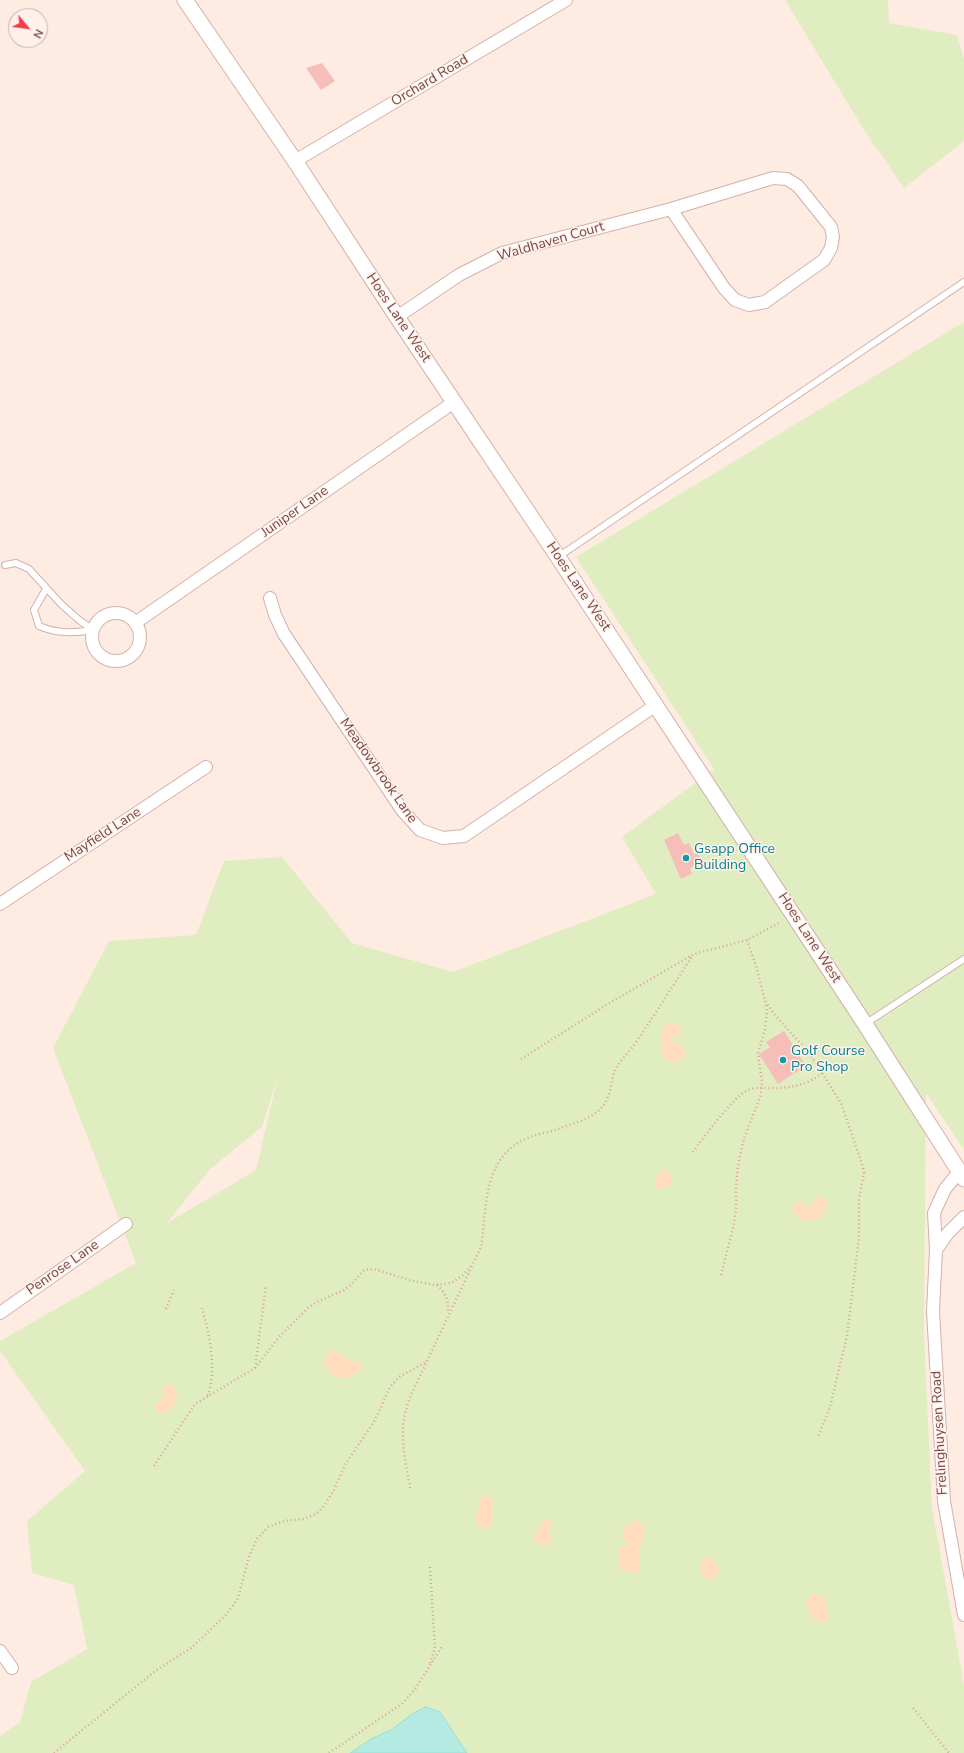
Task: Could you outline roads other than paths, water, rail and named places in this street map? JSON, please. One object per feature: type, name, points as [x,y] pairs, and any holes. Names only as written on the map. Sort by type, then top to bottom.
[{"type":"street","name":"Hoes Lane West","points":[[184,0],[295,161],[397,317],[656,705],[865,1024],[962,1176]]},
{"type":"street","name":"Orchard Road","points":[[295,161],[566,0]]},
{"type":"street","name":"Waldhaven Court","points":[[397,317],[459,275],[502,253],[671,209],[773,178],[787,179],[798,186],[831,227],[833,237],[831,248],[824,260],[764,302],[749,305],[735,300],[724,288],[671,209]]},
{"type":"street","name":"Juniper Lane","points":[[135,623],[454,402]]},
{"type":"street","name":"Meadowbrook Lane","points":[[270,598],[275,615],[284,634],[402,810],[420,830],[443,838],[464,836],[656,705]]},
{"type":"street","points":[[118,612],[126,614],[138,626],[140,644],[135,653],[122,660],[114,661],[104,658],[97,651],[92,642],[93,630],[100,619],[108,614],[118,612]]},
{"type":"street","name":"Mayfield Lane","points":[[0,904],[206,767]]},
{"type":"street","name":"Frelinghuysen Road","points":[[962,1176],[945,1189],[934,1213],[936,1250],[933,1311],[944,1501],[964,1615]]},
{"type":"street","points":[[936,1250],[948,1233],[964,1217]]},
{"type":"street","name":"Penrose Lane","points":[[0,1313],[126,1224]]},
{"type":"street","points":[[0,1651],[12,1668]]},
{"type":"lane","points":[[558,557],[964,282]]},
{"type":"lane","points":[[5,565],[16,563],[29,569],[46,589],[79,620],[93,630]]},
{"type":"lane","points":[[46,589],[34,610],[39,626],[52,632],[71,633],[93,630]]},
{"type":"lane","points":[[865,1024],[964,959]]},
{"type":"water","points":[[426,1707],[440,1712],[467,1753],[350,1753],[371,1739],[391,1730],[412,1714]]},
{"type":"place","name":"Gsapp Office Building","points":[[686,858]]},
{"type":"place","name":"Golf Course Pro Shop","points":[[783,1060]]}]
